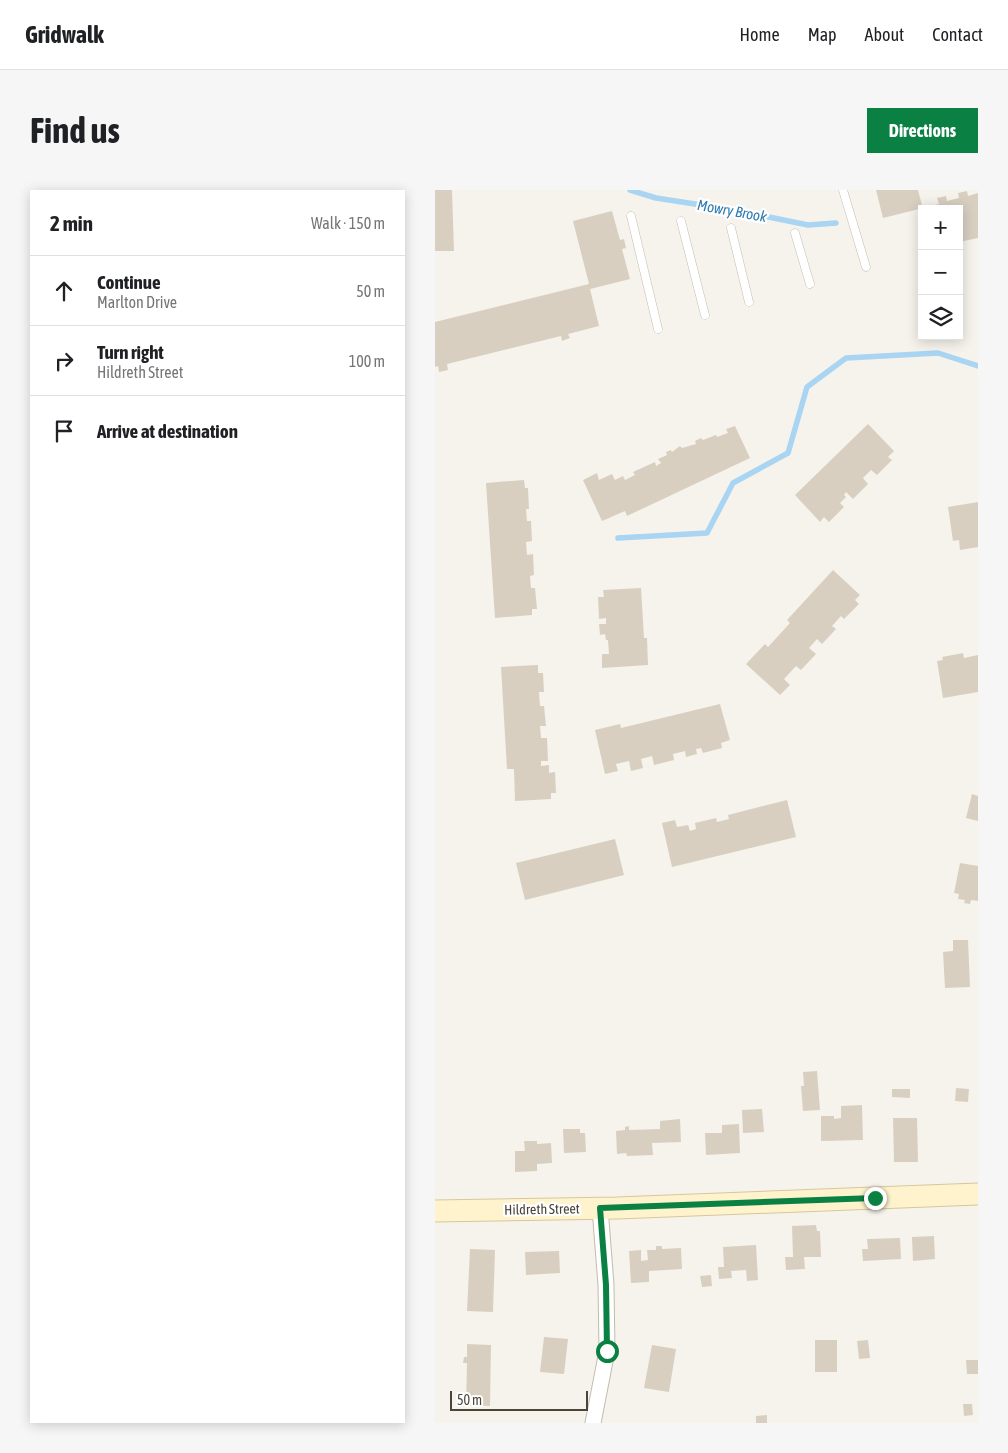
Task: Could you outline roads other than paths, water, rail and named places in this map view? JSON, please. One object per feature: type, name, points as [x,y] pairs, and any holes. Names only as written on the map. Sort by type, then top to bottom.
[{"type":"street","name":"Hildreth Street","points":[[435,1211],[600,1208],[978,1194]]},
{"type":"street","points":[[593,1423],[607,1351],[606,1285],[600,1208]]},
{"type":"lane","points":[[843,190],[866,267]]},
{"type":"lane","points":[[631,216],[658,329]]},
{"type":"lane","points":[[681,221],[705,315]]},
{"type":"lane","points":[[731,228],[749,302]]},
{"type":"lane","points":[[795,233],[809,284]]},
{"type":"waterway","name":"Mowry Brook","points":[[630,190],[656,198],[734,210],[808,225],[836,223]]},
{"type":"waterway","points":[[618,538],[707,533],[733,483],[788,453],[807,387],[846,358],[938,353],[978,366]]}]
